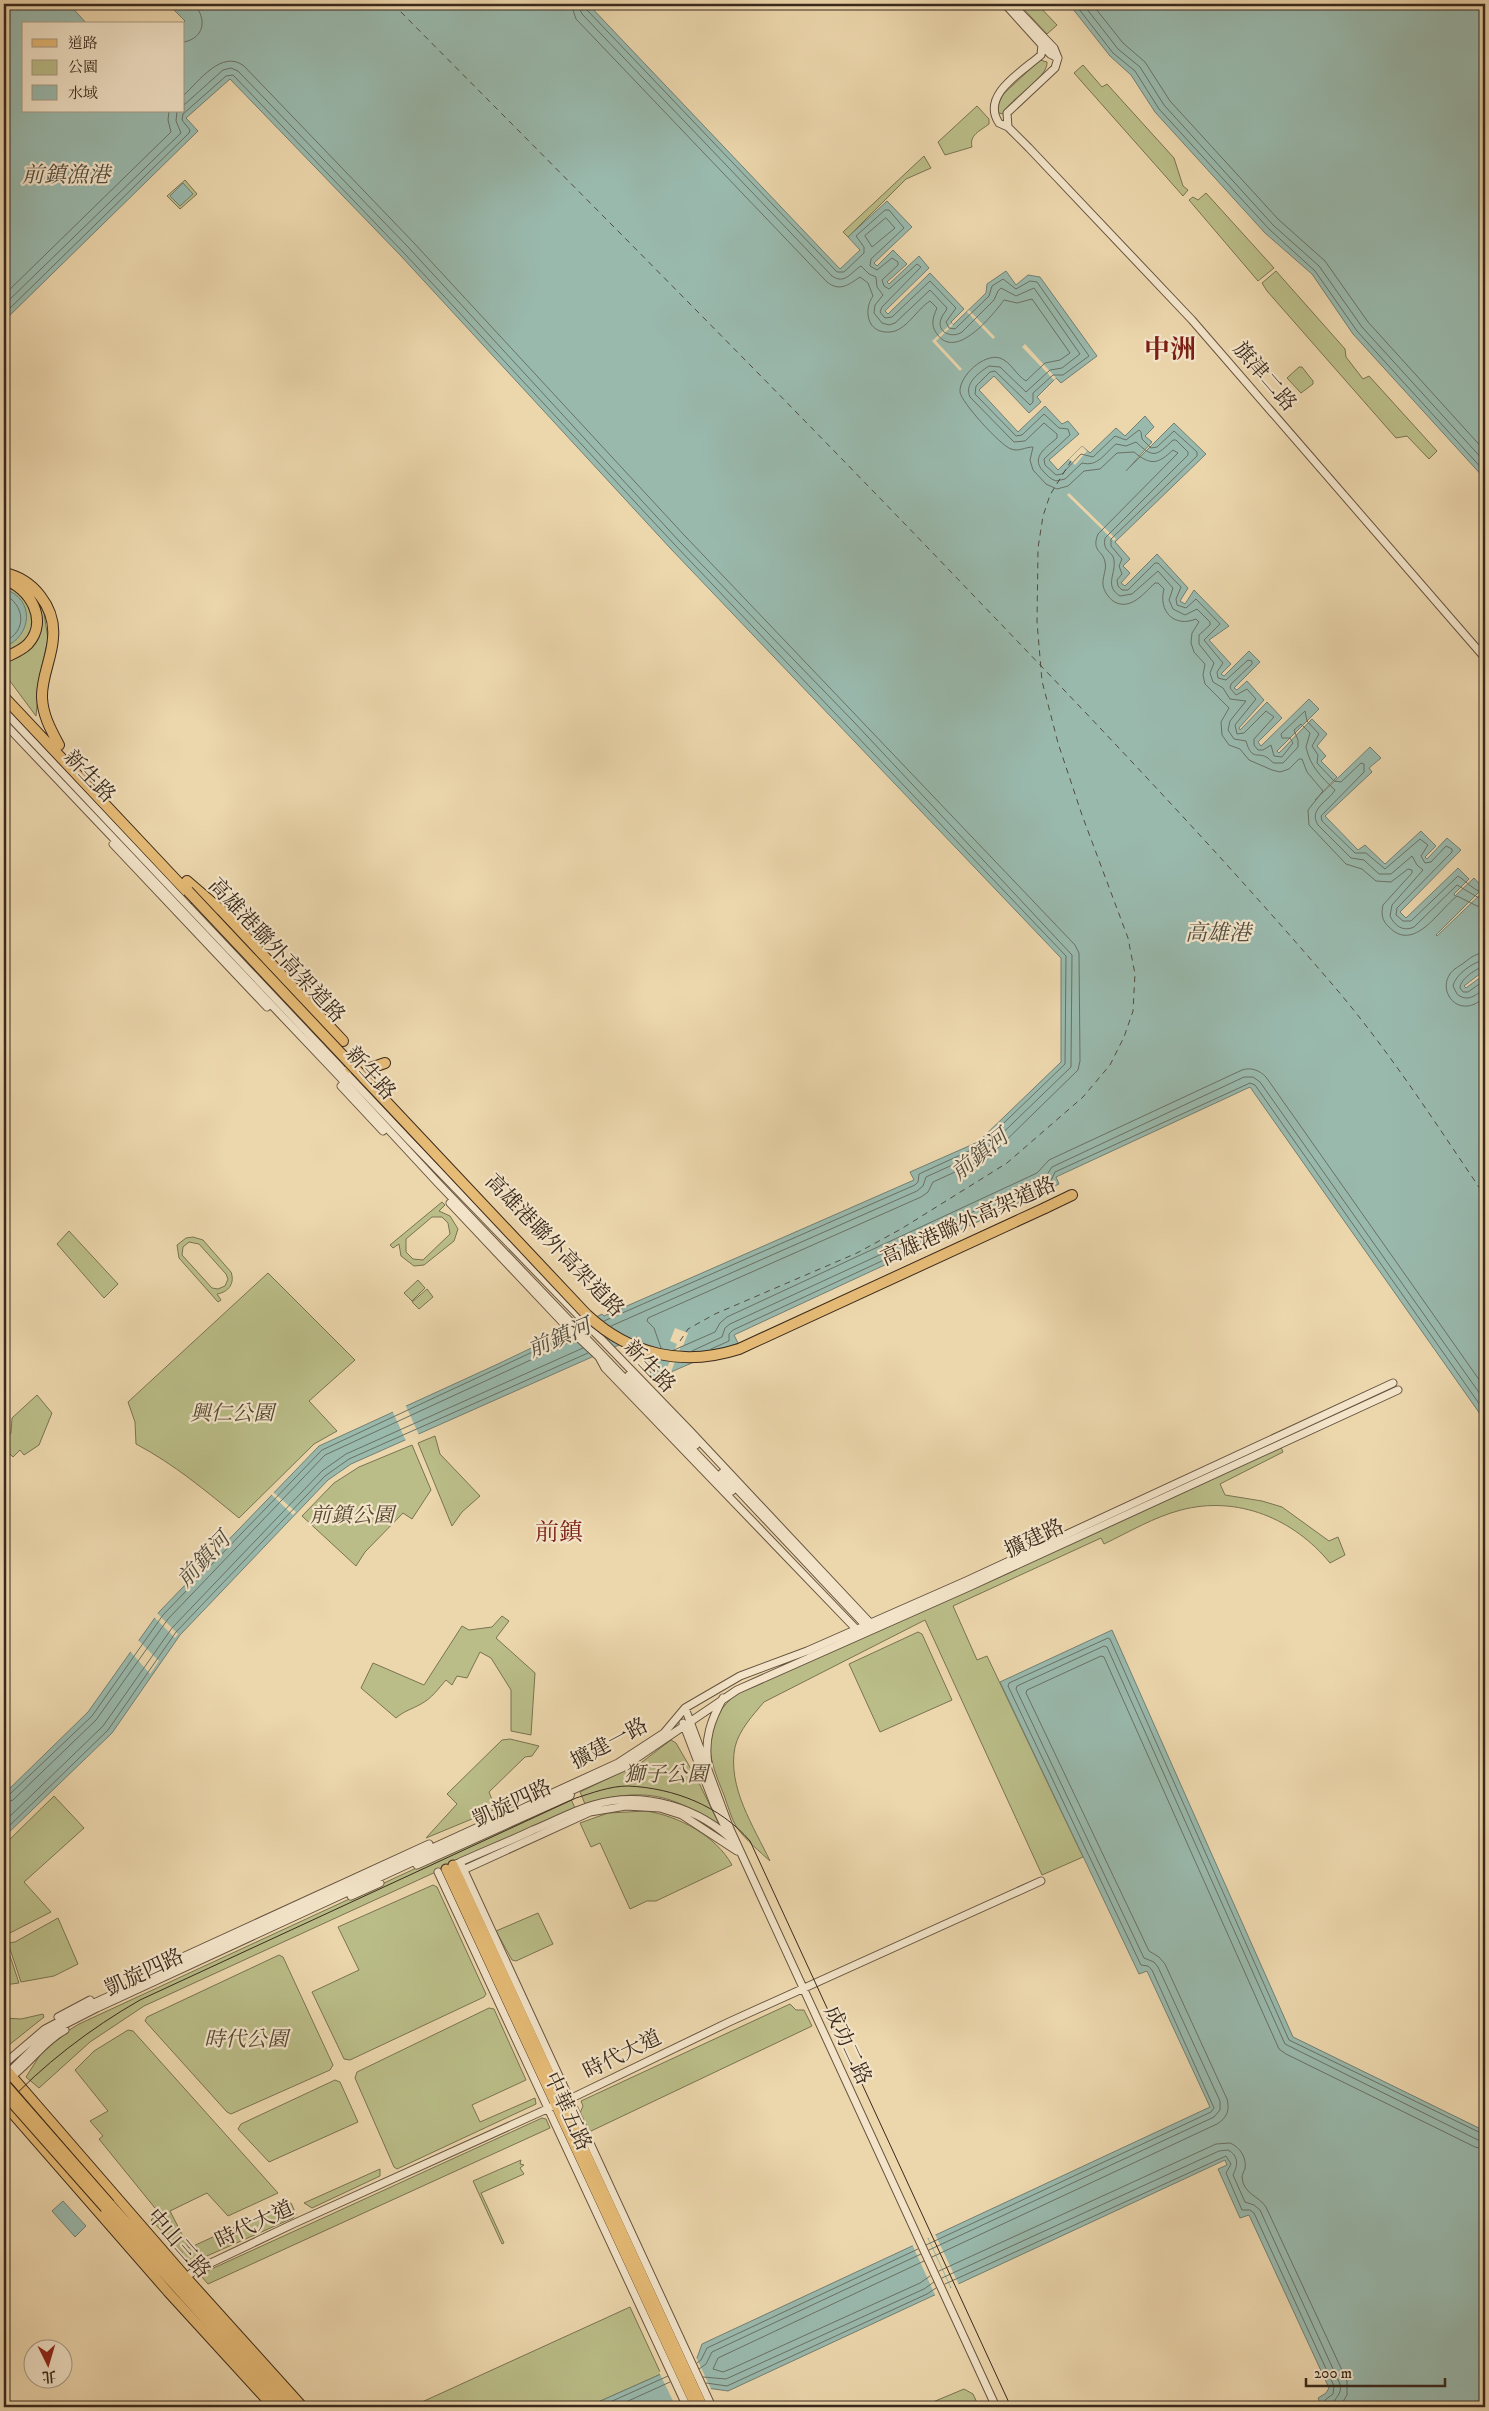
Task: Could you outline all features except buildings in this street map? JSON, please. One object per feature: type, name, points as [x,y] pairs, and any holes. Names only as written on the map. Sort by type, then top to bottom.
[{"type":"highway","points":[[4,573],[15,576],[31,585],[40,595],[50,614],[54,636],[42,687],[42,698],[45,717],[59,745]]},
{"type":"highway","points":[[4,580],[14,583],[26,592],[36,608],[36,627],[28,644],[17,653],[4,658]]},
{"type":"highway","name":"高雄港聯外高架道路","points":[[4,688],[59,745],[190,889]]},
{"type":"highway","name":"高雄港聯外高架道路","points":[[4,697],[190,889],[591,1315],[613,1333],[646,1349],[688,1355],[732,1348],[1046,1205]]},
{"type":"highway","points":[[190,889],[224,912],[343,1041]]},
{"type":"highway","points":[[190,889],[212,923],[350,1068],[366,1070],[385,1062]]},
{"type":"main road","name":"中華五路","points":[[451,1870],[559,2103],[617,2220],[677,2359]]},
{"type":"main road","name":"中山三路","points":[[7,2070],[273,2407]]},
{"type":"main road","points":[[4,2083],[108,2206]]},
{"type":"main road","points":[[4,2094],[108,2206]]},
{"type":"main road","name":"中山三路","points":[[4,2104],[12,2116],[177,2284],[294,2407]]},
{"type":"main road","name":"中山三路","points":[[108,2206],[284,2407]]},
{"type":"main road","name":"中山三路","points":[[177,2284],[303,2407]]},
{"type":"main road","points":[[677,2359],[696,2407]]},
{"type":"main road","points":[[693,2399],[703,2407]]},
{"type":"street","points":[[1006,4],[1044,42],[1054,48],[1058,58],[1055,68],[1006,113],[1008,127]]},
{"type":"street","points":[[1012,4],[1044,42]]},
{"type":"street","name":"旗津二路","points":[[1044,42],[1041,55],[1006,85],[994,101],[994,117],[999,123],[1008,127],[1192,320],[1485,658]]},
{"type":"street","name":"新生路","points":[[4,710],[250,979]]},
{"type":"street","name":"新生路","points":[[4,716],[576,1325],[606,1354],[866,1629]]},
{"type":"street","name":"新生路","points":[[4,723],[250,979]]},
{"type":"street","name":"新生路","points":[[4,728],[406,1138],[576,1325],[606,1354]]},
{"type":"street","name":"新生路","points":[[606,1354],[605,1368],[866,1629]]},
{"type":"street","name":"擴建路","points":[[686,1724],[725,1696],[1393,1383]]},
{"type":"street","name":"擴建路","points":[[685,1708],[740,1676],[866,1629],[1398,1390]]},
{"type":"street","points":[[710,1776],[707,1758],[708,1735],[711,1720],[725,1696]]},
{"type":"street","name":"成功二路","points":[[685,1708],[686,1724],[714,1804],[732,1840]]},
{"type":"street","name":"擴建一路","points":[[570,1787],[618,1763],[664,1734],[685,1708]]},
{"type":"street","name":"成功二路","points":[[686,1724],[710,1776],[739,1851],[996,2407]]},
{"type":"street","name":"擴建一路","points":[[570,1787],[622,1768],[686,1724]]},
{"type":"street","name":"凱旋四路","points":[[4,2083],[10,2055],[43,2026],[82,2004],[562,1783],[570,1787],[570,1796],[79,2022],[52,2037],[7,2070]]},
{"type":"street","name":"凱旋四路","points":[[451,1870],[588,1807],[627,1800],[646,1801],[682,1809],[732,1840],[739,1851]]},
{"type":"street","name":"凱旋四路","points":[[451,1870],[590,1812],[626,1806],[660,1808],[682,1815],[739,1851]]},
{"type":"street","name":"中華五路","points":[[451,1870],[677,2359]]},
{"type":"street","name":"時代大道","points":[[177,2284],[194,2271],[295,2223],[559,2103],[802,1988],[1041,1880]]},
{"type":"street","name":"中華五路","points":[[559,2103],[617,2220],[677,2359]]},
{"type":"street","points":[[677,2359],[693,2399],[712,2407]]},
{"type":"green space","points":[[1019,4],[1037,4],[1057,25],[1047,34]]},
{"type":"green space","points":[[1040,60],[1047,62],[1042,74],[1003,114],[999,113],[996,110],[1000,97]]},
{"type":"green space","points":[[1083,65],[1102,87],[1107,84],[1174,158],[1183,186],[1188,190],[1183,196],[1074,73]]},
{"type":"green space","points":[[977,106],[989,119],[989,124],[974,136],[972,147],[945,155],[938,142]]},
{"type":"green space","points":[[924,156],[931,168],[906,179],[848,237],[843,232]]},
{"type":"green space","points":[[185,180],[197,194],[180,209],[167,196]]},
{"type":"green space","points":[[1206,193],[1274,268],[1258,281],[1189,200],[1193,197],[1198,200]]},
{"type":"green space","points":[[1276,271],[1345,349],[1346,357],[1363,379],[1369,376],[1437,451],[1429,459],[1407,436],[1396,438],[1267,291],[1262,283]]},
{"type":"green space","points":[[1299,367],[1302,367],[1313,381],[1313,384],[1301,393],[1287,378]]},
{"type":"green space","points":[[4,585],[15,585],[43,607],[48,639],[40,675],[36,716],[4,673]]},
{"type":"green space","points":[[442,1202],[445,1205],[439,1211],[450,1216],[458,1229],[454,1241],[424,1265],[414,1266],[401,1256],[399,1244],[393,1248],[390,1245]],"holes":[[[432,1217],[442,1217],[448,1223],[450,1234],[423,1260],[413,1259],[406,1252],[406,1239]]]},
{"type":"green space","points":[[69,1231],[118,1284],[104,1298],[57,1244]]},
{"type":"green space","points":[[193,1237],[203,1240],[231,1272],[232,1280],[230,1286],[225,1291],[217,1294],[221,1300],[218,1302],[179,1258],[177,1245],[186,1238]],"holes":[[[189,1242],[199,1244],[226,1274],[228,1279],[225,1286],[218,1289],[212,1288],[182,1255],[183,1247]]]},
{"type":"green space","name":"興仁公園","points":[[268,1273],[355,1360],[309,1401],[337,1431],[314,1444],[239,1518],[177,1469],[136,1444],[135,1422],[128,1402]]},
{"type":"green space","points":[[418,1280],[425,1288],[412,1301],[404,1293]]},
{"type":"green space","points":[[427,1289],[433,1297],[419,1309],[412,1302]]},
{"type":"green space","points":[[37,1395],[52,1413],[39,1445],[24,1455],[20,1450],[13,1457],[4,1448],[4,1439],[11,1433],[12,1418]]},
{"type":"green space","name":"前鎮公園","points":[[435,1436],[440,1454],[480,1496],[462,1512],[452,1526],[418,1443]]},
{"type":"green space","name":"前鎮公園","points":[[412,1445],[431,1490],[412,1519],[403,1513],[365,1552],[356,1566],[302,1516],[334,1483],[359,1467]]},
{"type":"green space","points":[[1280,1445],[1283,1452],[1220,1484],[1225,1495],[1262,1501],[1282,1507],[1329,1541],[1338,1537],[1345,1555],[1330,1563],[1316,1547],[1300,1534],[1263,1514],[1223,1506],[1202,1506],[1181,1510],[1161,1517],[1104,1544],[1101,1538],[953,1606],[977,1660],[987,1656],[1083,1857],[1042,1875],[925,1620],[764,1702],[747,1723],[737,1741],[734,1762],[738,1792],[770,1861],[737,1828],[714,1767],[710,1742],[711,1730],[716,1718],[724,1706],[736,1694]]},
{"type":"green space","points":[[502,1616],[509,1621],[496,1638],[535,1673],[531,1735],[511,1731],[511,1690],[491,1658],[480,1652],[467,1678],[457,1676],[452,1685],[446,1680],[428,1699],[396,1718],[361,1688],[373,1663],[424,1685],[462,1626],[469,1630],[492,1627]]},
{"type":"green space","points":[[918,1632],[922,1634],[952,1700],[880,1732],[849,1664]]},
{"type":"green space","points":[[510,1739],[539,1746],[532,1756],[525,1757],[489,1792],[496,1809],[426,1838],[457,1804],[447,1794],[502,1740]]},
{"type":"green space","name":"獅子公園","points":[[671,1740],[676,1743],[698,1781],[720,1826],[686,1806],[655,1796],[623,1796],[585,1804],[580,1792],[642,1762]]},
{"type":"green space","points":[[54,1796],[84,1828],[24,1882],[51,1912],[4,1936],[4,1845]]},
{"type":"green space","points":[[570,1797],[575,1808],[144,2006],[90,2042],[39,2088],[26,2077],[47,2044],[79,2024]]},
{"type":"green space","points":[[646,1811],[671,1817],[695,1829],[716,1845],[732,1865],[656,1901],[647,1901],[630,1909],[600,1843],[591,1847],[580,1823],[608,1813]]},
{"type":"green space","points":[[433,1885],[437,1887],[486,1994],[484,1997],[350,2060],[344,2059],[312,1992],[359,1970],[338,1927]]},
{"type":"green space","points":[[538,1913],[553,1944],[516,1961],[512,1960],[496,1931]]},
{"type":"green space","points":[[58,1918],[78,1964],[54,1976],[21,1982],[8,1943],[15,1942]]},
{"type":"green space","points":[[4,1944],[6,1944],[19,1983],[4,1985]]},
{"type":"green space","name":"時代公園","points":[[279,1955],[283,1957],[333,2065],[330,2070],[231,2114],[227,2112],[145,2021],[147,2017]]},
{"type":"green space","points":[[790,2004],[796,2010],[804,2010],[812,2026],[589,2132],[580,2113],[583,2106],[581,2101]]},
{"type":"green space","points":[[489,2008],[494,2009],[526,2080],[472,2105],[480,2122],[535,2098],[536,2104],[397,2169],[394,2167],[355,2078],[357,2072]]},
{"type":"green space","points":[[43,2014],[44,2017],[4,2049],[4,2018],[21,2019]]},
{"type":"green space","points":[[128,2030],[133,2031],[278,2193],[228,2216],[207,2193],[170,2211],[189,2248],[287,2203],[291,2203],[296,2214],[293,2218],[187,2265],[184,2262],[182,2252],[151,2220],[159,2213],[99,2139],[103,2136],[90,2121],[108,2111],[75,2070],[94,2051]]},
{"type":"green space","points":[[335,2080],[340,2082],[358,2122],[269,2162],[238,2129],[241,2124]]},
{"type":"green space","points":[[542,2118],[546,2119],[550,2128],[208,2284],[202,2277],[207,2271]]},
{"type":"green space","points":[[521,2160],[520,2164],[524,2165],[520,2168],[524,2174],[481,2193],[504,2243],[502,2244],[473,2181]]},
{"type":"green space","points":[[380,2169],[380,2176],[312,2208],[304,2203]]},
{"type":"green space","points":[[630,2307],[661,2374],[587,2407],[411,2407]]},
{"type":"green space","points":[[964,2389],[973,2394],[979,2407],[921,2407]]},
{"type":"water","name":"高雄港","points":[[4,4],[69,4],[85,22],[22,22],[22,112],[185,112],[185,21],[168,4],[588,4],[840,269],[860,250],[848,237],[887,201],[912,227],[874,263],[877,266],[893,250],[907,264],[887,282],[889,284],[919,256],[929,268],[885,311],[888,314],[930,273],[964,309],[951,322],[953,325],[986,293],[987,284],[1006,271],[1016,285],[1028,275],[1040,277],[1097,356],[1061,383],[1056,378],[1037,397],[1041,402],[1029,413],[994,376],[979,390],[1018,432],[1045,406],[1062,424],[1068,421],[1079,434],[1049,460],[1058,470],[1082,446],[1090,453],[1116,428],[1125,436],[1145,416],[1154,427],[1145,436],[1152,442],[1126,471],[1174,423],[1206,454],[1115,542],[1130,559],[1123,566],[1130,573],[1121,583],[1125,586],[1157,554],[1188,588],[1180,601],[1185,604],[1194,590],[1229,626],[1209,640],[1231,664],[1221,674],[1224,676],[1249,651],[1260,662],[1234,688],[1237,690],[1247,681],[1264,700],[1239,728],[1240,730],[1267,702],[1282,718],[1258,742],[1261,746],[1309,699],[1319,709],[1277,751],[1279,753],[1312,719],[1327,734],[1317,746],[1326,756],[1321,761],[1337,777],[1315,800],[1370,747],[1381,758],[1369,768],[1372,772],[1325,816],[1358,850],[1365,845],[1385,864],[1421,831],[1436,846],[1425,857],[1427,859],[1447,838],[1461,850],[1400,912],[1406,918],[1458,868],[1469,879],[1454,894],[1455,896],[1474,878],[1483,888],[1437,936],[1485,890],[1485,970],[1464,986],[1466,988],[1485,974],[1485,1421],[1250,1087],[1056,1177],[1059,1184],[734,1335],[738,1343],[664,1375],[653,1379],[637,1337],[351,1464],[328,1480],[180,1635],[112,1733],[4,1837],[4,1794],[88,1712],[159,1612],[319,1446],[602,1314],[604,1316],[914,1180],[910,1172],[978,1142],[1061,1062],[1061,958],[671,549],[401,256],[230,79],[186,118],[198,131],[4,321]]},
{"type":"water","points":[[1069,4],[1485,4],[1485,479],[1353,334],[1312,274],[1265,233],[1155,112],[1131,75],[1110,56]]},
{"type":"water","points":[[183,183],[193,194],[180,206],[170,196]]},
{"type":"water","points":[[4,589],[21,600],[25,608],[26,617],[21,635],[14,642],[4,647]]},
{"type":"water","points":[[1112,1630],[1293,2037],[1485,2131],[1485,2407],[1322,2407],[1318,2398],[1326,2393],[1329,2388],[1249,2215],[1240,2218],[1218,2169],[1227,2165],[1225,2160],[728,2391],[707,2388],[664,2407],[587,2407],[697,2358],[702,2344],[1210,2107],[1147,1971],[1139,1974],[1000,1682]]},
{"type":"water","points":[[63,2201],[86,2226],[75,2237],[52,2211]]},
{"type":"pier","points":[[969,310],[995,337],[993,339],[967,312]]},
{"type":"pier","points":[[952,323],[953,325],[936,341],[962,369],[960,371],[932,341]]},
{"type":"pier","points":[[1025,344],[1056,378],[1054,380],[1022,347]]},
{"type":"pier","points":[[1082,446],[1087,451],[1075,465],[1069,459]]},
{"type":"pier","points":[[1069,493],[1116,539],[1114,541],[1067,495]]},
{"type":"pier","points":[[584,1319],[614,1349],[595,1358],[566,1329]]},
{"type":"pier","points":[[675,1328],[688,1333],[671,1372],[664,1375],[677,1344],[670,1341]]},
{"type":"pier","points":[[405,1404],[419,1435],[406,1441],[392,1410]]},
{"type":"pier","points":[[273,1492],[296,1512],[293,1515],[271,1494]]},
{"type":"pier","points":[[157,1613],[178,1634],[175,1638],[154,1617]]},
{"type":"pier","points":[[137,1639],[159,1661],[150,1674],[129,1650]]},
{"type":"pier","points":[[935,2234],[959,2285],[952,2289],[928,2237]]},
{"type":"pier","points":[[927,2237],[951,2289],[936,2297],[912,2244]]},
{"type":"pier","points":[[695,2355],[712,2391],[708,2390],[675,2405],[659,2372]]},
{"type":"ferry route","points":[[393,4],[685,298],[902,521],[1205,840],[1358,1015],[1414,1092],[1485,1196]]},
{"type":"ferry route","points":[[680,1341],[688,1329],[715,1314],[857,1253],[901,1229],[1007,1163],[1083,1097],[1110,1065],[1124,1037],[1133,1011],[1135,974],[1128,938],[1082,815],[1058,743],[1042,681],[1037,622],[1038,548],[1043,516],[1050,495],[1071,461]]},
{"type":"tram line","points":[[4,2107],[34,2076],[68,2048],[140,2000],[576,1798],[621,1786],[645,1788],[679,1795],[695,1801],[725,1818],[750,1841],[1011,2407]]},
{"type":"district","name":"中洲","points":[[1170,349]]},
{"type":"district","name":"前鎮","points":[[559,1532]]},
{"type":"water label","name":"前鎮漁港","points":[[66,174]]},
{"type":"water label","name":"前鎮河","points":[[979,1154]]},
{"type":"water label","name":"前鎮河","points":[[559,1337]]},
{"type":"water label","name":"前鎮河","points":[[203,1559]]}]
